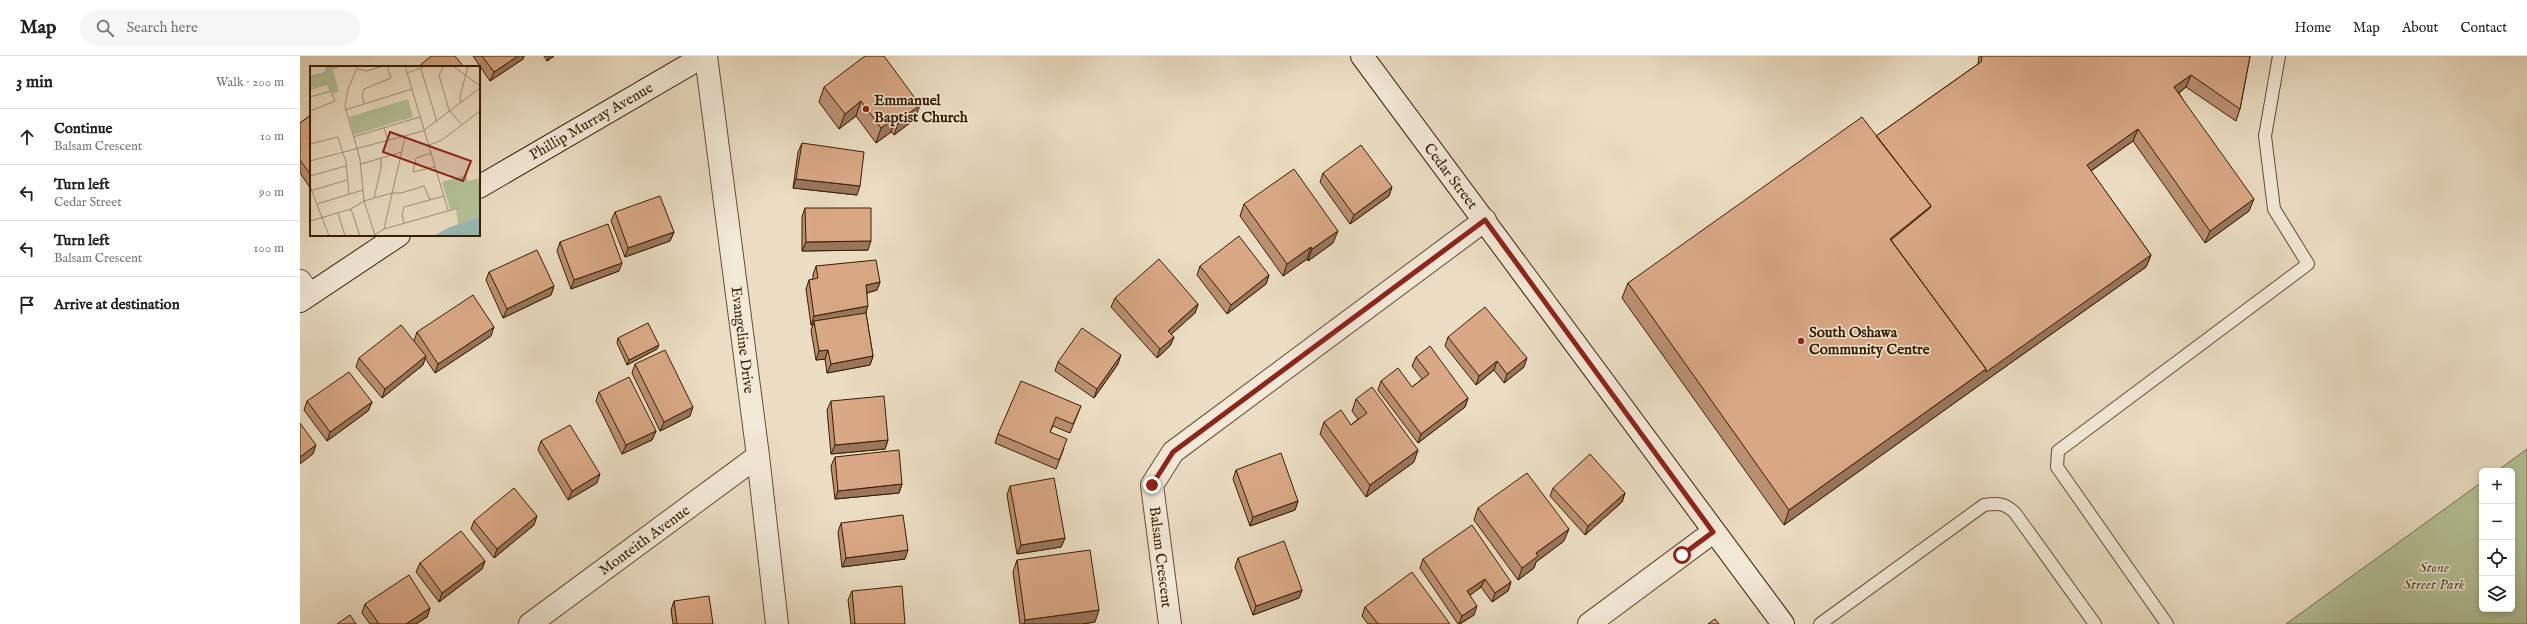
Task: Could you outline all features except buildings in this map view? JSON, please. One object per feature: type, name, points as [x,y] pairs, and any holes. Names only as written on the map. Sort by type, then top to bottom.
[{"type":"street","name":"Phillip Murray Avenue","points":[[480,186],[705,56]]},
{"type":"street","name":"Evangeline Drive","points":[[705,56],[758,456],[777,624]]},
{"type":"street","name":"Cedar Street","points":[[1362,56],[1485,220],[1713,532],[1783,624]]},
{"type":"street","name":"Balsam Crescent","points":[[1170,624],[1152,485],[1173,452],[1485,220]]},
{"type":"street","points":[[303,292],[397,236]]},
{"type":"street","name":"Monteith Avenue","points":[[530,624],[758,456]]},
{"type":"street","points":[[1589,624],[1713,532]]},
{"type":"lane","points":[[2167,624],[2057,467],[2058,451],[2308,264],[2274,209],[2265,136],[2279,56]]},
{"type":"lane","points":[[1820,624],[1984,505],[1997,503],[2008,506],[2015,513],[2095,624]]},
{"type":"green space","name":"Stone Street Park","points":[[2527,449],[2527,624],[2286,624],[2479,484],[2479,612],[2515,612],[2515,468],[2501,468]]},
{"type":"place","name":"Emmanuel Baptist Church","points":[[866,109]]},
{"type":"place","name":"South Oshawa Community Centre","points":[[1801,341]]},
{"type":"route","points":[[1152,485],[1173,452],[1485,220],[1713,532],[1682,555]]}]
